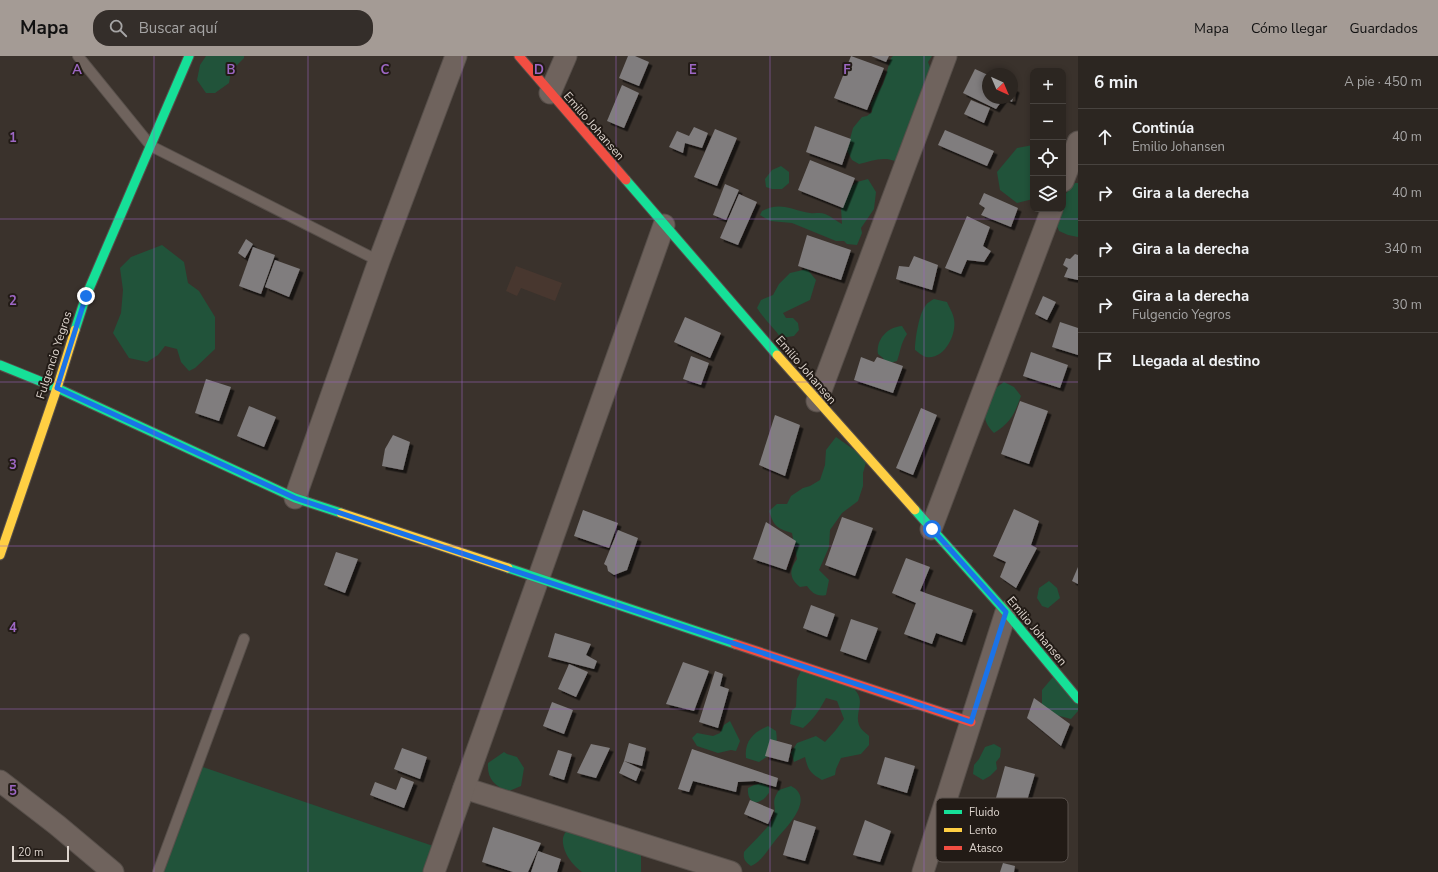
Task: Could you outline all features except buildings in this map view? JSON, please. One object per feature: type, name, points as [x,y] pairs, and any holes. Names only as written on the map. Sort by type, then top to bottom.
[{"type":"street","name":"Fulgencio Yegros","points":[[0,555],[57,388],[86,296],[188,56]]},
{"type":"street","points":[[295,498],[379,261],[456,56]]},
{"type":"street","name":"Emilio Johansen","points":[[519,56],[817,401],[1006,612],[1078,699]]},
{"type":"street","points":[[550,93],[566,56]]},
{"type":"street","points":[[817,401],[946,56]]},
{"type":"street","points":[[1065,176],[1078,142]]},
{"type":"street","points":[[932,529],[1051,212]]},
{"type":"street","points":[[434,872],[664,225]]},
{"type":"street","points":[[0,365],[57,388],[295,498],[971,722]]},
{"type":"street","points":[[947,798],[1006,612]]},
{"type":"street","points":[[0,781],[57,825],[113,872]]},
{"type":"street","points":[[464,788],[732,872]]},
{"type":"street","points":[[923,872],[936,831]]},
{"type":"lane","points":[[78,56],[151,146],[379,261]]},
{"type":"lane","points":[[158,872],[244,639]]},
{"type":"shaded area","points":[[516,266],[562,283],[555,301],[521,288],[517,296],[506,291]]},
{"type":"green space","points":[[206,56],[244,56],[244,58],[231,71],[229,83],[215,93],[206,93],[197,80],[200,65]]},
{"type":"green space","points":[[893,56],[932,56],[928,62],[931,70],[901,155],[895,161],[882,159],[859,164],[852,160],[847,150],[853,128],[862,117],[867,116],[872,112],[871,104],[883,84],[891,58]]},
{"type":"green space","points":[[1030,146],[1030,200],[1017,203],[1000,190],[997,172],[1017,148]]},
{"type":"green space","points":[[781,166],[789,172],[789,183],[782,189],[772,189],[766,187],[765,179],[772,170]]},
{"type":"green space","points":[[868,179],[876,192],[874,209],[861,228],[862,233],[857,245],[847,244],[844,241],[836,241],[792,223],[770,221],[760,215],[762,211],[768,208],[780,206],[810,213],[823,213],[842,224],[841,208],[851,187],[857,182]]},
{"type":"green space","points":[[1075,183],[1078,183],[1078,237],[1059,231],[1055,221],[1056,212],[1066,212],[1066,194]]},
{"type":"green space","points":[[162,245],[184,262],[188,283],[199,291],[215,317],[215,349],[195,368],[189,371],[181,362],[177,349],[165,346],[158,355],[147,362],[129,358],[113,333],[121,313],[123,290],[120,268],[131,257]]},
{"type":"green space","points":[[807,269],[816,280],[810,300],[783,313],[786,318],[793,318],[798,323],[799,330],[794,336],[781,338],[757,308],[761,300],[773,295],[779,284],[790,273]]},
{"type":"green space","points":[[934,299],[947,302],[952,312],[954,325],[951,339],[944,351],[932,357],[926,357],[915,350],[916,339],[921,314],[928,303]]},
{"type":"green space","points":[[902,326],[907,334],[902,344],[897,361],[886,364],[883,358],[878,354],[881,339],[887,332]]},
{"type":"green space","points":[[1004,382],[1014,387],[1021,396],[1011,418],[994,433],[986,423],[985,414],[990,392]]},
{"type":"green space","points":[[836,437],[867,459],[863,473],[863,486],[858,501],[842,513],[830,530],[829,547],[819,570],[829,580],[826,595],[817,595],[807,586],[800,587],[796,584],[792,577],[792,570],[797,559],[792,533],[782,530],[776,526],[769,511],[777,504],[787,504],[791,496],[803,488],[820,480],[825,465],[826,450]]},
{"type":"green space","points":[[1049,581],[1057,588],[1060,598],[1048,608],[1042,606],[1037,598],[1039,588]]},
{"type":"green space","points":[[802,669],[849,685],[857,692],[860,701],[858,715],[859,725],[869,736],[869,745],[861,754],[841,758],[835,775],[822,780],[810,771],[805,757],[794,762],[791,753],[797,743],[816,736],[825,742],[844,719],[837,701],[826,698],[816,714],[803,728],[790,724],[792,710],[796,707],[797,679]]},
{"type":"green space","points":[[1053,677],[1078,693],[1078,711],[1071,719],[1056,715],[1042,705],[1042,690]]},
{"type":"green space","points":[[730,721],[740,741],[736,751],[731,750],[718,753],[697,746],[692,738],[697,733],[713,736],[720,733],[724,725]]},
{"type":"green space","points":[[768,726],[776,731],[777,742],[774,750],[759,762],[746,758],[748,742],[754,734]]},
{"type":"green space","points":[[994,744],[1001,748],[1000,757],[996,762],[997,769],[983,780],[973,774],[974,765],[985,747]]},
{"type":"green space","points":[[504,752],[517,757],[524,768],[521,786],[507,792],[492,780],[488,769],[488,763]]},
{"type":"green space","points":[[197,765],[436,847],[427,872],[158,872]]},
{"type":"green space","points":[[762,783],[769,787],[769,793],[765,798],[758,802],[753,802],[749,798],[748,788]]},
{"type":"green space","points":[[791,786],[798,791],[800,797],[800,805],[797,812],[788,826],[763,857],[751,866],[745,860],[744,852],[765,830],[772,820],[775,813],[774,801],[776,794],[779,790]]},
{"type":"green space","points":[[573,824],[641,854],[641,872],[582,872],[574,865],[566,854],[563,842],[567,830]]},
{"type":"traffic: fast","points":[[75,330],[86,296],[189,56]]},
{"type":"traffic: fast","points":[[626,180],[777,355]]},
{"type":"traffic: fast","points":[[0,365],[57,388],[295,498],[341,513]]},
{"type":"traffic: fast","points":[[915,510],[1006,612],[1078,699]]},
{"type":"traffic: fast","points":[[508,568],[735,644]]},
{"type":"traffic: slow","points":[[0,555],[57,388],[75,330]]},
{"type":"traffic: slow","points":[[777,355],[915,510]]},
{"type":"traffic: slow","points":[[341,513],[508,568]]},
{"type":"traffic: jam","points":[[519,56],[626,180]]},
{"type":"traffic: jam","points":[[735,644],[971,722]]},
{"type":"route","points":[[86,296],[57,388],[295,498],[971,722],[1006,612],[932,529]]}]
